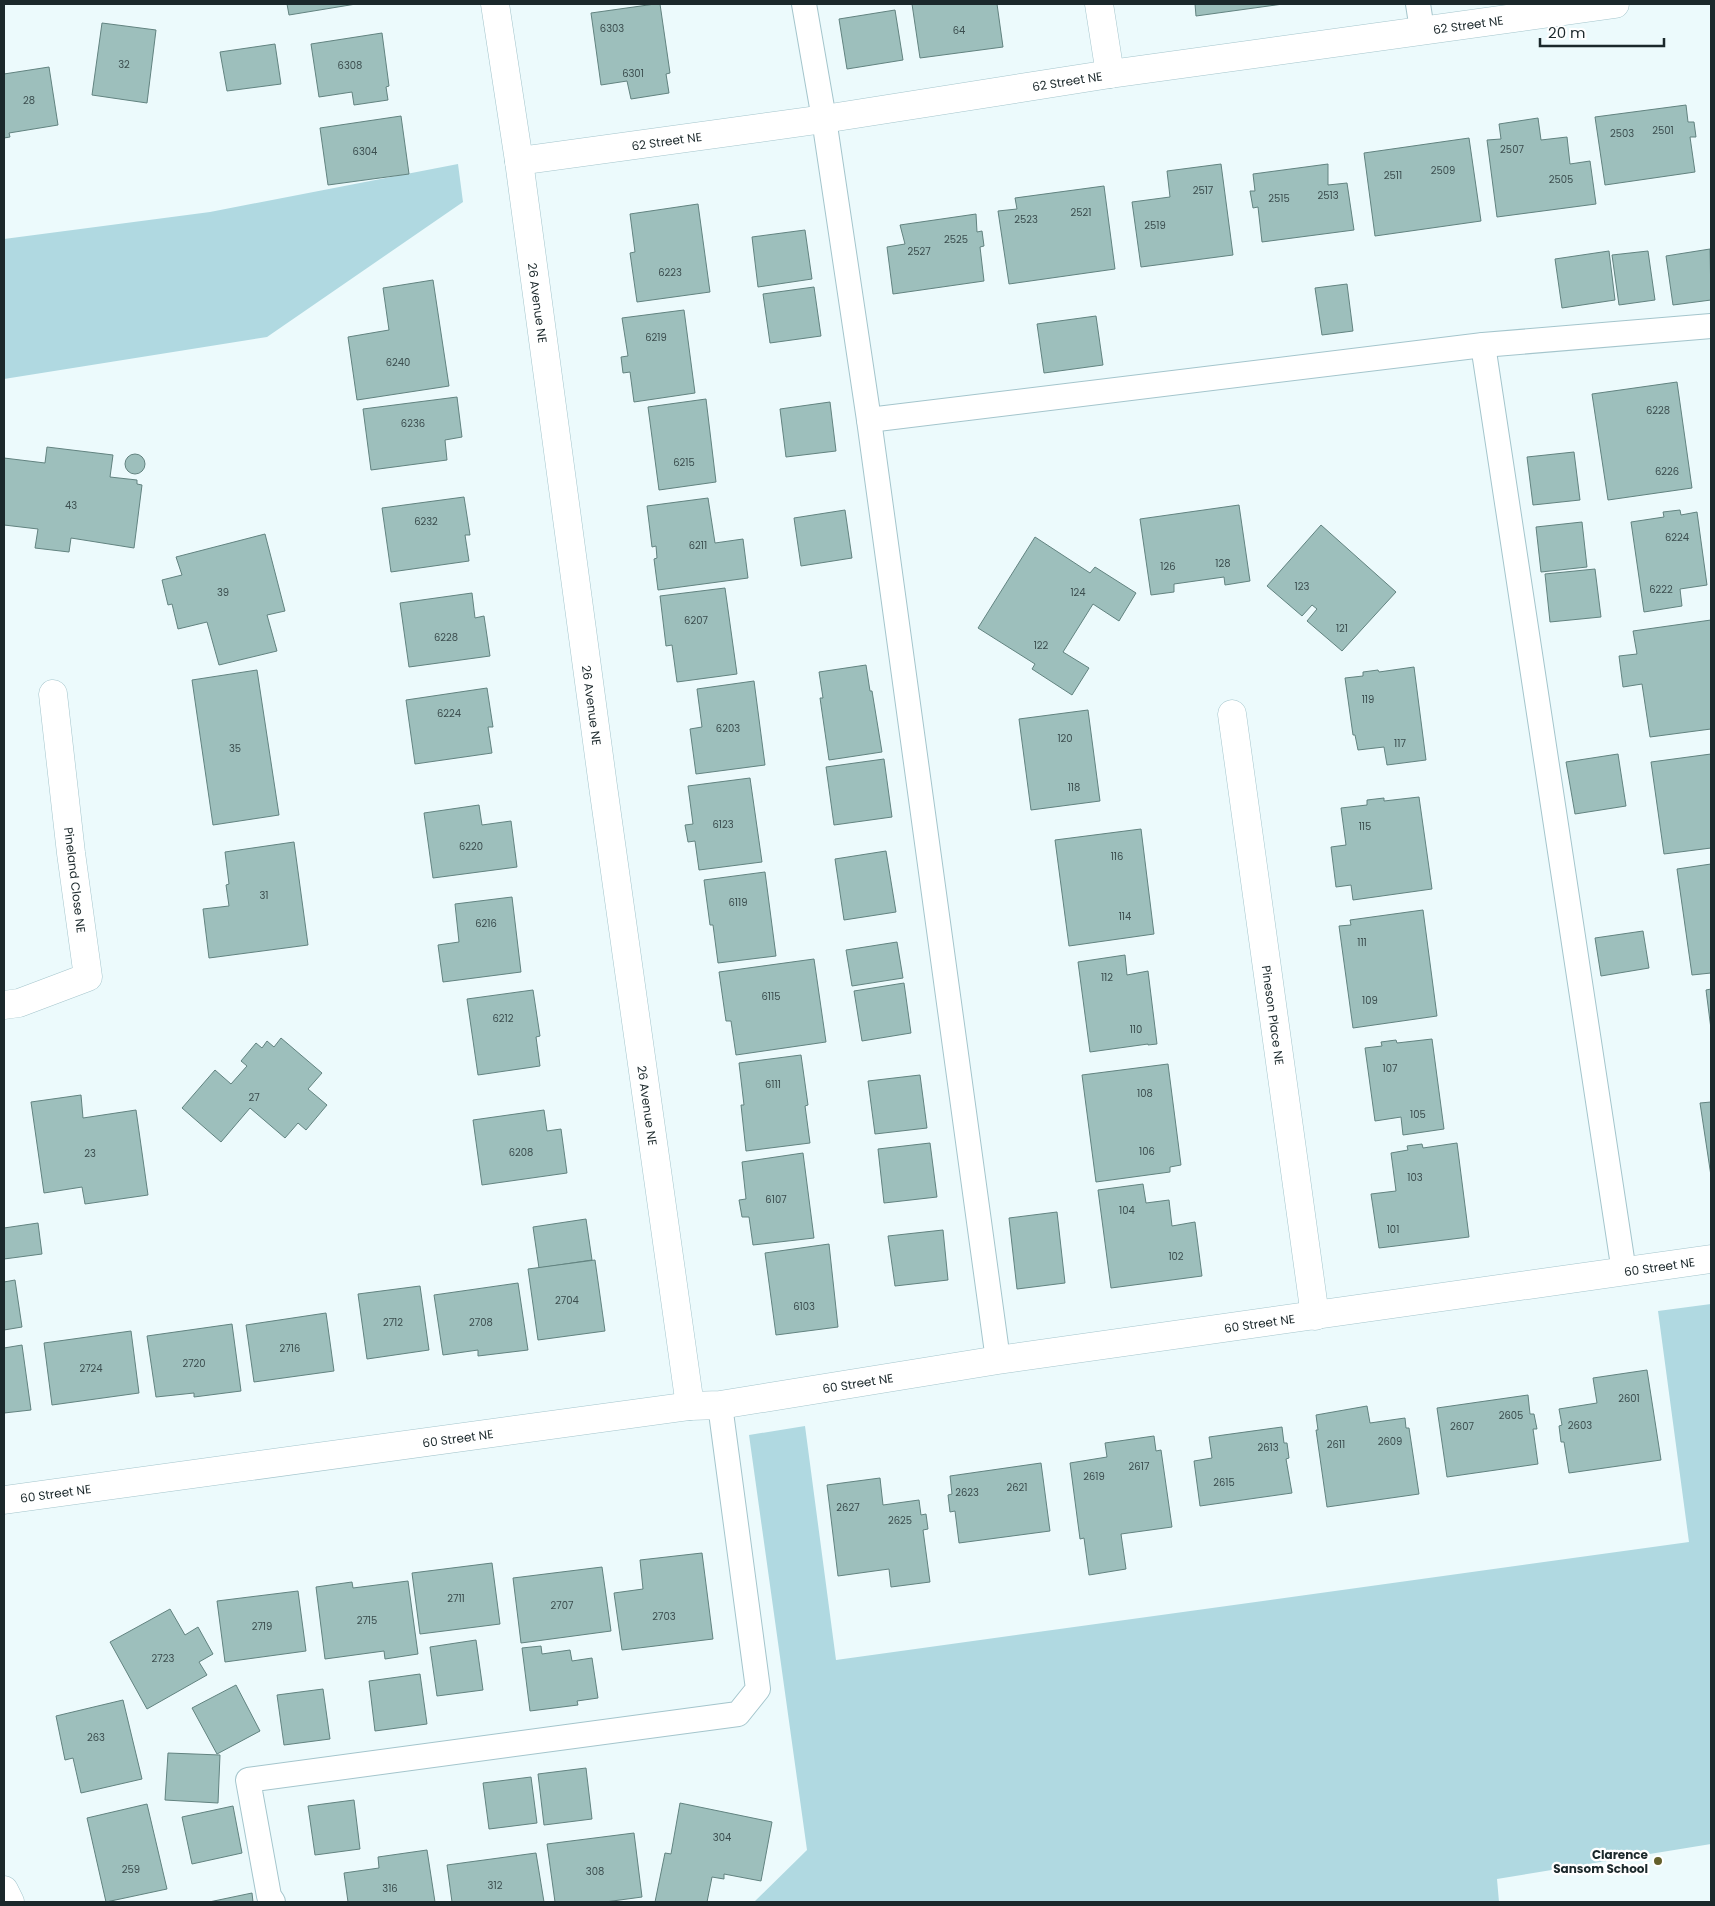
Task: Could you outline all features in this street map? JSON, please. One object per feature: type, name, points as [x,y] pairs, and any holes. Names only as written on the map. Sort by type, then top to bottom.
[{"type":"street","name":"26 Avenue NE","points":[[494,4],[518,161],[600,767],[690,1406]]},
{"type":"street","points":[[1099,4],[1110,74]]},
{"type":"street","name":"62 Street NE","points":[[518,161],[824,119],[1110,74],[1420,17],[1615,4]]},
{"type":"street","name":"Pineland Close NE","points":[[4,1005],[19,1003],[88,977],[71,853],[53,694]]},
{"type":"street","name":"Pineson Place NE","points":[[1232,714],[1315,1316]]},
{"type":"street","name":"60 Street NE","points":[[4,1500],[690,1406],[720,1405],[998,1360],[1624,1272],[1711,1258]]},
{"type":"street","points":[[4,1890],[10,1902]]},
{"type":"lane","points":[[804,4],[824,119],[869,420],[998,1360]]},
{"type":"lane","points":[[869,420],[1483,345],[1711,326]]},
{"type":"lane","points":[[1483,345],[1624,1272]]},
{"type":"lane","points":[[273,1902],[269,1896],[248,1780],[738,1714],[758,1688],[720,1405]]},
{"type":"shaded area","points":[[458,164],[463,202],[267,337],[4,379],[4,239],[210,212]]},
{"type":"shaded area","points":[[1711,1304],[1711,1844],[1497,1879],[1499,1902],[754,1902],[807,1850],[749,1435],[805,1426],[836,1660],[1689,1542],[1658,1311]]},
{"type":"building","points":[[287,4],[356,4],[289,15]]},
{"type":"building","points":[[660,4],[670,73],[666,74],[669,93],[631,99],[627,81],[601,85],[591,13]]},
{"type":"building","points":[[912,4],[997,4],[1003,47],[920,58]]},
{"type":"building","points":[[1195,4],[1283,4],[1196,16]]},
{"type":"building","points":[[895,10],[903,60],[847,69],[839,19]]},
{"type":"building","points":[[102,23],[156,30],[147,103],[92,95]]},
{"type":"building","points":[[382,33],[389,86],[386,87],[388,100],[354,105],[352,92],[319,97],[311,44]]},
{"type":"building","points":[[275,44],[281,84],[227,91],[220,52]]},
{"type":"building","points":[[49,67],[58,125],[9,133],[10,137],[4,138],[4,74]]},
{"type":"building","points":[[1686,105],[1688,122],[1694,122],[1696,137],[1690,137],[1695,172],[1605,185],[1595,117]]},
{"type":"building","points":[[401,116],[409,174],[328,185],[320,128]]},
{"type":"building","points":[[1538,118],[1541,140],[1567,137],[1570,164],[1590,161],[1596,204],[1497,217],[1487,140],[1501,139],[1499,124]]},
{"type":"building","points":[[1469,138],[1481,221],[1375,236],[1364,153]]},
{"type":"building","points":[[1221,164],[1233,255],[1141,267],[1132,202],[1170,197],[1167,171]]},
{"type":"building","points":[[1328,164],[1328,185],[1347,183],[1354,230],[1262,242],[1258,207],[1253,208],[1250,191],[1255,191],[1253,174]]},
{"type":"building","points":[[1104,186],[1115,269],[1009,284],[998,211],[1017,209],[1015,198]]},
{"type":"building","points":[[698,204],[710,292],[637,302],[630,253],[635,252],[630,214]]},
{"type":"building","points":[[976,214],[977,232],[982,231],[984,246],[980,247],[984,281],[893,294],[887,247],[905,244],[900,225]]},
{"type":"building","points":[[805,230],[812,279],[758,287],[752,237]]},
{"type":"building","points":[[1710,249],[1711,300],[1673,305],[1666,256]]},
{"type":"building","points":[[1609,251],[1615,300],[1562,308],[1555,259]]},
{"type":"building","points":[[1648,251],[1655,300],[1619,305],[1612,255]]},
{"type":"building","points":[[433,280],[449,386],[357,400],[348,337],[389,330],[383,288]]},
{"type":"building","points":[[1347,284],[1353,331],[1322,335],[1315,288]]},
{"type":"building","points":[[814,287],[821,336],[770,343],[763,294]]},
{"type":"building","points":[[684,310],[695,393],[634,402],[630,372],[623,373],[621,357],[628,356],[622,318]]},
{"type":"building","points":[[1096,316],[1103,365],[1044,373],[1037,324]]},
{"type":"building","points":[[1677,382],[1692,488],[1608,500],[1592,394]]},
{"type":"building","points":[[457,397],[462,437],[445,440],[447,460],[371,470],[363,409]]},
{"type":"building","points":[[706,399],[716,482],[659,490],[648,407]]},
{"type":"building","points":[[830,402],[836,451],[786,457],[780,409]]},
{"type":"building","points":[[47,447],[113,455],[110,477],[137,480],[137,484],[142,485],[134,548],[71,538],[69,552],[35,548],[38,529],[4,525],[4,458],[45,463]]},
{"type":"building","points":[[1574,452],[1580,500],[1533,505],[1527,457]]},
{"type":"building","points":[[135,454],[142,457],[145,464],[142,471],[135,474],[128,471],[125,464],[128,457]]},
{"type":"building","points":[[464,497],[470,535],[465,535],[469,561],[391,572],[382,508]]},
{"type":"building","points":[[708,498],[715,543],[743,539],[748,578],[658,590],[654,559],[657,558],[656,546],[652,547],[647,506]]},
{"type":"building","points":[[1239,505],[1250,581],[1225,585],[1224,577],[1174,584],[1174,592],[1151,595],[1140,519]]},
{"type":"building","points":[[845,510],[852,558],[801,566],[794,518]]},
{"type":"building","points":[[1680,510],[1681,515],[1697,512],[1707,585],[1680,589],[1682,606],[1644,612],[1631,522],[1664,517],[1663,512]]},
{"type":"building","points":[[1582,522],[1587,567],[1541,572],[1536,527]]},
{"type":"building","points":[[1321,525],[1396,592],[1342,651],[1307,621],[1317,609],[1312,605],[1302,616],[1267,586]]},
{"type":"building","points":[[265,534],[285,611],[267,615],[277,651],[219,665],[207,622],[178,629],[172,604],[168,605],[162,580],[182,575],[176,557]]},
{"type":"building","points":[[1035,537],[1090,573],[1095,567],[1136,593],[1119,621],[1093,604],[1063,652],[1089,668],[1072,695],[1032,669],[1035,664],[978,628]]},
{"type":"building","points":[[1595,569],[1601,617],[1550,622],[1545,574]]},
{"type":"building","points":[[725,588],[737,674],[677,682],[672,645],[666,646],[660,596]]},
{"type":"building","points":[[472,593],[475,618],[484,616],[490,656],[409,667],[400,603]]},
{"type":"building","points":[[1711,620],[1711,729],[1650,737],[1642,684],[1623,687],[1619,656],[1637,654],[1633,631]]},
{"type":"building","points":[[866,665],[882,752],[829,760],[820,698],[823,698],[819,672]]},
{"type":"building","points":[[1414,667],[1426,760],[1387,765],[1384,747],[1358,750],[1355,735],[1353,735],[1345,678],[1363,676],[1363,672],[1378,670],[1379,672]]},
{"type":"building","points":[[257,670],[279,815],[213,825],[192,680]]},
{"type":"building","points":[[754,681],[765,765],[696,774],[690,729],[702,727],[697,689]]},
{"type":"building","points":[[487,688],[493,727],[488,727],[492,753],[415,764],[406,700]]},
{"type":"building","points":[[1088,710],[1100,801],[1031,810],[1019,719]]},
{"type":"building","points":[[1618,754],[1626,806],[1575,814],[1566,762]]},
{"type":"building","points":[[1711,754],[1711,848],[1664,854],[1651,762]]},
{"type":"building","points":[[884,759],[892,817],[834,825],[826,767]]},
{"type":"building","points":[[750,778],[762,862],[699,870],[695,841],[688,842],[685,825],[693,824],[688,786]]},
{"type":"building","points":[[1419,797],[1432,889],[1353,900],[1351,885],[1336,887],[1331,847],[1346,845],[1341,808],[1367,805],[1367,800],[1384,798],[1384,801]]},
{"type":"building","points":[[479,805],[482,825],[511,821],[517,867],[433,878],[424,813]]},
{"type":"building","points":[[1141,829],[1154,934],[1069,946],[1055,840]]},
{"type":"building","points":[[294,842],[308,945],[209,958],[203,909],[229,906],[226,885],[229,884],[225,852]]},
{"type":"building","points":[[886,851],[896,912],[844,920],[835,859]]},
{"type":"building","points":[[1711,864],[1711,973],[1692,975],[1677,869]]},
{"type":"building","points":[[765,872],[776,956],[718,963],[713,925],[710,925],[704,880]]},
{"type":"building","points":[[512,897],[521,972],[443,982],[438,945],[459,942],[455,904]]},
{"type":"building","points":[[1423,910],[1437,1016],[1353,1028],[1339,926],[1351,925],[1350,920]]},
{"type":"building","points":[[1643,931],[1649,968],[1601,976],[1595,938]]},
{"type":"building","points":[[897,942],[903,978],[852,986],[846,950]]},
{"type":"building","points":[[1125,955],[1127,975],[1148,971],[1157,1044],[1090,1052],[1078,962]]},
{"type":"building","points":[[814,959],[826,1042],[736,1055],[731,1021],[726,1021],[719,972]]},
{"type":"building","points":[[904,983],[911,1033],[862,1041],[854,991]]},
{"type":"building","points":[[1711,989],[1711,1029],[1706,990]]},
{"type":"building","points":[[533,990],[540,1036],[536,1037],[540,1066],[478,1075],[467,999]]},
{"type":"building","points":[[281,1038],[322,1073],[308,1089],[327,1105],[306,1130],[298,1123],[285,1138],[250,1108],[221,1142],[182,1108],[215,1070],[231,1084],[247,1066],[241,1061],[256,1043],[262,1048],[267,1041],[274,1047]]},
{"type":"building","points":[[1432,1039],[1444,1129],[1403,1135],[1401,1117],[1375,1121],[1365,1048],[1382,1046],[1381,1042],[1396,1040],[1397,1043]]},
{"type":"building","points":[[801,1055],[808,1105],[805,1106],[810,1143],[746,1151],[741,1105],[744,1105],[739,1063]]},
{"type":"building","points":[[1168,1064],[1181,1165],[1170,1167],[1170,1172],[1096,1182],[1082,1075]]},
{"type":"building","points":[[920,1075],[927,1128],[875,1134],[868,1081]]},
{"type":"building","points":[[81,1095],[83,1118],[136,1110],[148,1195],[85,1204],[82,1187],[44,1193],[31,1102]]},
{"type":"building","points":[[1711,1102],[1711,1176],[1700,1103]]},
{"type":"building","points":[[544,1110],[547,1131],[561,1129],[567,1173],[482,1185],[473,1120]]},
{"type":"building","points":[[930,1143],[937,1197],[884,1203],[878,1149]]},
{"type":"building","points":[[1457,1143],[1469,1237],[1379,1248],[1371,1194],[1396,1191],[1391,1153],[1408,1150],[1407,1146],[1422,1144],[1423,1148]]},
{"type":"building","points":[[803,1153],[814,1238],[753,1245],[749,1217],[742,1217],[739,1200],[746,1199],[742,1162]]},
{"type":"building","points":[[1143,1184],[1146,1203],[1169,1200],[1172,1226],[1195,1222],[1202,1276],[1111,1288],[1098,1190]]},
{"type":"building","points":[[1057,1212],[1065,1283],[1017,1289],[1009,1218]]},
{"type":"building","points":[[586,1219],[592,1260],[539,1268],[533,1227]]},
{"type":"building","points":[[38,1223],[42,1254],[4,1259],[4,1228]]},
{"type":"building","points":[[943,1230],[948,1280],[895,1286],[888,1236]]},
{"type":"building","points":[[829,1244],[838,1327],[776,1335],[765,1253]]},
{"type":"building","points":[[595,1260],[605,1331],[538,1340],[528,1269]]},
{"type":"building","points":[[15,1280],[22,1327],[4,1330],[4,1282]]},
{"type":"building","points":[[518,1283],[528,1350],[478,1356],[478,1350],[443,1355],[434,1295]]},
{"type":"building","points":[[420,1286],[429,1350],[367,1359],[358,1294]]},
{"type":"building","points":[[326,1313],[334,1371],[254,1382],[246,1325]]},
{"type":"building","points":[[232,1324],[241,1391],[194,1397],[194,1393],[156,1397],[147,1336]]},
{"type":"building","points":[[131,1331],[139,1393],[52,1405],[44,1343]]},
{"type":"building","points":[[22,1345],[31,1410],[4,1413],[4,1348]]},
{"type":"building","points":[[1647,1370],[1661,1460],[1569,1473],[1564,1442],[1561,1442],[1559,1426],[1562,1425],[1559,1409],[1597,1403],[1593,1378]]},
{"type":"building","points":[[1528,1395],[1530,1414],[1534,1414],[1537,1429],[1533,1429],[1538,1464],[1447,1477],[1437,1408]]},
{"type":"building","points":[[1367,1406],[1370,1423],[1405,1418],[1406,1428],[1409,1428],[1419,1494],[1327,1507],[1316,1430],[1318,1430],[1316,1415]]},
{"type":"building","points":[[1282,1427],[1284,1443],[1287,1443],[1289,1458],[1286,1459],[1292,1493],[1200,1506],[1194,1461],[1212,1458],[1209,1437]]},
{"type":"building","points":[[1154,1436],[1156,1451],[1161,1450],[1172,1527],[1121,1534],[1126,1569],[1089,1575],[1084,1538],[1080,1539],[1070,1463],[1107,1457],[1105,1443]]},
{"type":"building","points":[[1041,1463],[1050,1531],[959,1543],[955,1511],[950,1512],[948,1495],[952,1494],[950,1476]]},
{"type":"building","points":[[880,1478],[883,1505],[919,1500],[921,1515],[926,1514],[928,1529],[923,1530],[930,1582],[891,1587],[889,1569],[838,1576],[827,1485]]},
{"type":"building","points":[[702,1553],[713,1639],[622,1650],[614,1593],[643,1589],[640,1560]]},
{"type":"building","points":[[492,1563],[500,1624],[420,1634],[412,1573]]},
{"type":"building","points":[[602,1567],[611,1631],[521,1643],[513,1578]]},
{"type":"building","points":[[408,1581],[418,1654],[385,1659],[384,1651],[325,1659],[316,1587],[352,1582],[353,1588]]},
{"type":"building","points":[[298,1591],[306,1651],[225,1662],[217,1601]]},
{"type":"building","points":[[170,1609],[185,1635],[198,1627],[213,1654],[199,1662],[207,1675],[147,1709],[110,1642]]},
{"type":"building","points":[[476,1640],[483,1690],[437,1696],[430,1647]]},
{"type":"building","points":[[541,1646],[542,1654],[570,1650],[572,1661],[592,1658],[598,1698],[577,1701],[578,1705],[530,1711],[522,1648]]},
{"type":"building","points":[[420,1674],[427,1724],[375,1731],[369,1681]]},
{"type":"building","points":[[236,1685],[260,1731],[217,1754],[192,1708]]},
{"type":"building","points":[[323,1689],[330,1739],[284,1745],[277,1695]]},
{"type":"building","points":[[123,1700],[142,1779],[81,1793],[73,1758],[65,1760],[56,1716]]},
{"type":"building","points":[[168,1753],[220,1755],[218,1803],[165,1800]]},
{"type":"building","points":[[586,1768],[592,1819],[544,1825],[538,1774]]},
{"type":"building","points":[[531,1777],[537,1823],[489,1829],[483,1783]]},
{"type":"building","points":[[354,1800],[360,1849],[315,1855],[308,1806]]},
{"type":"building","points":[[680,1803],[772,1822],[761,1881],[724,1874],[724,1879],[712,1877],[707,1902],[655,1902],[665,1853],[671,1854]]},
{"type":"building","points":[[147,1804],[167,1889],[106,1902],[87,1818]]},
{"type":"building","points":[[233,1806],[242,1853],[192,1864],[182,1817]]},
{"type":"building","points":[[634,1833],[642,1897],[605,1902],[555,1902],[547,1844]]},
{"type":"building","points":[[427,1850],[435,1902],[348,1902],[344,1873],[379,1868],[378,1857]]},
{"type":"building","points":[[536,1853],[544,1902],[452,1902],[447,1865]]},
{"type":"building","points":[[252,1893],[253,1902],[209,1902]]},
{"type":"place","name":"Clarence Sansom School","points":[[1658,1861]]}]
